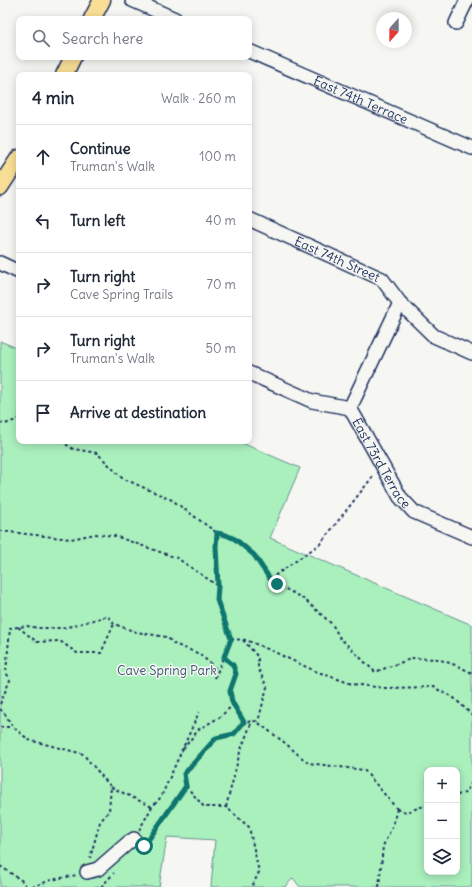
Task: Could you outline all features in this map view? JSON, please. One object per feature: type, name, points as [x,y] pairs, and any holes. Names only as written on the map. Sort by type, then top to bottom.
[{"type":"main road","points":[[94,16],[102,0]]},
{"type":"main road","points":[[66,72],[72,60]]},
{"type":"main road","points":[[0,187],[16,163]]},
{"type":"street","points":[[132,0],[168,16]]},
{"type":"street","points":[[456,24],[467,0]]},
{"type":"street","name":"East 74th Terrace","points":[[252,52],[356,99],[472,148]]},
{"type":"street","name":"East 74th Street","points":[[252,220],[382,279],[400,303],[434,336],[472,353]]},
{"type":"street","points":[[0,263],[16,271]]},
{"type":"street","points":[[350,408],[400,303]]},
{"type":"street","name":"East 73rd Terrace","points":[[252,374],[312,401],[350,408],[400,498],[414,512],[472,537]]},
{"type":"street","points":[[87,872],[98,869],[129,842],[139,843]]},
{"type":"path","points":[[0,423],[5,424],[16,420]]},
{"type":"path","points":[[66,444],[73,449],[97,454],[122,478],[172,500],[217,533],[235,539],[254,555],[270,579],[304,600],[332,624],[340,638],[374,672],[413,658],[438,659],[472,673]]},
{"type":"path","points":[[270,579],[320,544],[382,464]]},
{"type":"path","points":[[0,531],[71,539],[95,534],[115,536],[177,558],[218,586]]},
{"type":"path","points":[[216,678],[231,639],[217,600],[217,533]]},
{"type":"path","points":[[0,704],[10,680],[6,672],[10,628],[27,626],[39,628],[64,628],[108,616],[114,624],[136,632],[167,637],[174,644],[200,654],[218,671]]},
{"type":"path","points":[[18,627],[37,642],[60,641],[78,653],[101,653],[114,624]]},
{"type":"path","points":[[231,639],[246,640],[315,671],[352,684],[385,688],[433,687],[454,698],[472,715]]},
{"type":"path","points":[[243,640],[258,657],[258,668],[267,687],[258,722]]},
{"type":"path","points":[[224,657],[233,665],[236,674],[230,691],[234,704],[244,722]]},
{"type":"path","points":[[181,752],[200,730],[220,717],[234,704]]},
{"type":"path","points":[[0,709],[13,727],[29,740],[83,754],[110,787],[152,806]]},
{"type":"path","points":[[139,843],[152,806],[161,797],[199,712]]},
{"type":"path","points":[[226,807],[240,752],[252,721]]},
{"type":"path","points":[[252,887],[259,872],[248,827],[226,807],[204,807],[186,786],[184,774],[216,738],[234,734],[244,722],[258,722],[308,763],[364,770],[397,810],[406,812],[424,806]]},
{"type":"path","points":[[0,727],[13,727]]},
{"type":"path","points":[[460,794],[465,793],[472,782]]},
{"type":"path","points":[[139,843],[186,786]]},
{"type":"path","points":[[32,887],[51,880],[75,876],[87,872],[100,822],[109,811],[110,787]]},
{"type":"path","points":[[379,887],[383,846],[392,827],[397,810]]},
{"type":"path","points":[[0,866],[21,880],[27,887]]},
{"type":"path","points":[[101,887],[116,870]]},
{"type":"green space","name":"Cave Spring Park","points":[[0,341],[16,348],[16,444],[244,444],[300,468],[270,538],[472,625],[472,887],[300,887],[293,878],[285,887],[211,887],[215,840],[167,837],[159,887],[0,887]]},
{"type":"route","points":[[144,846],[186,786],[184,774],[216,738],[234,734],[244,722],[232,702],[230,691],[236,674],[233,665],[224,657],[231,639],[217,600],[217,533],[235,539],[254,555],[270,579],[277,584]]}]
